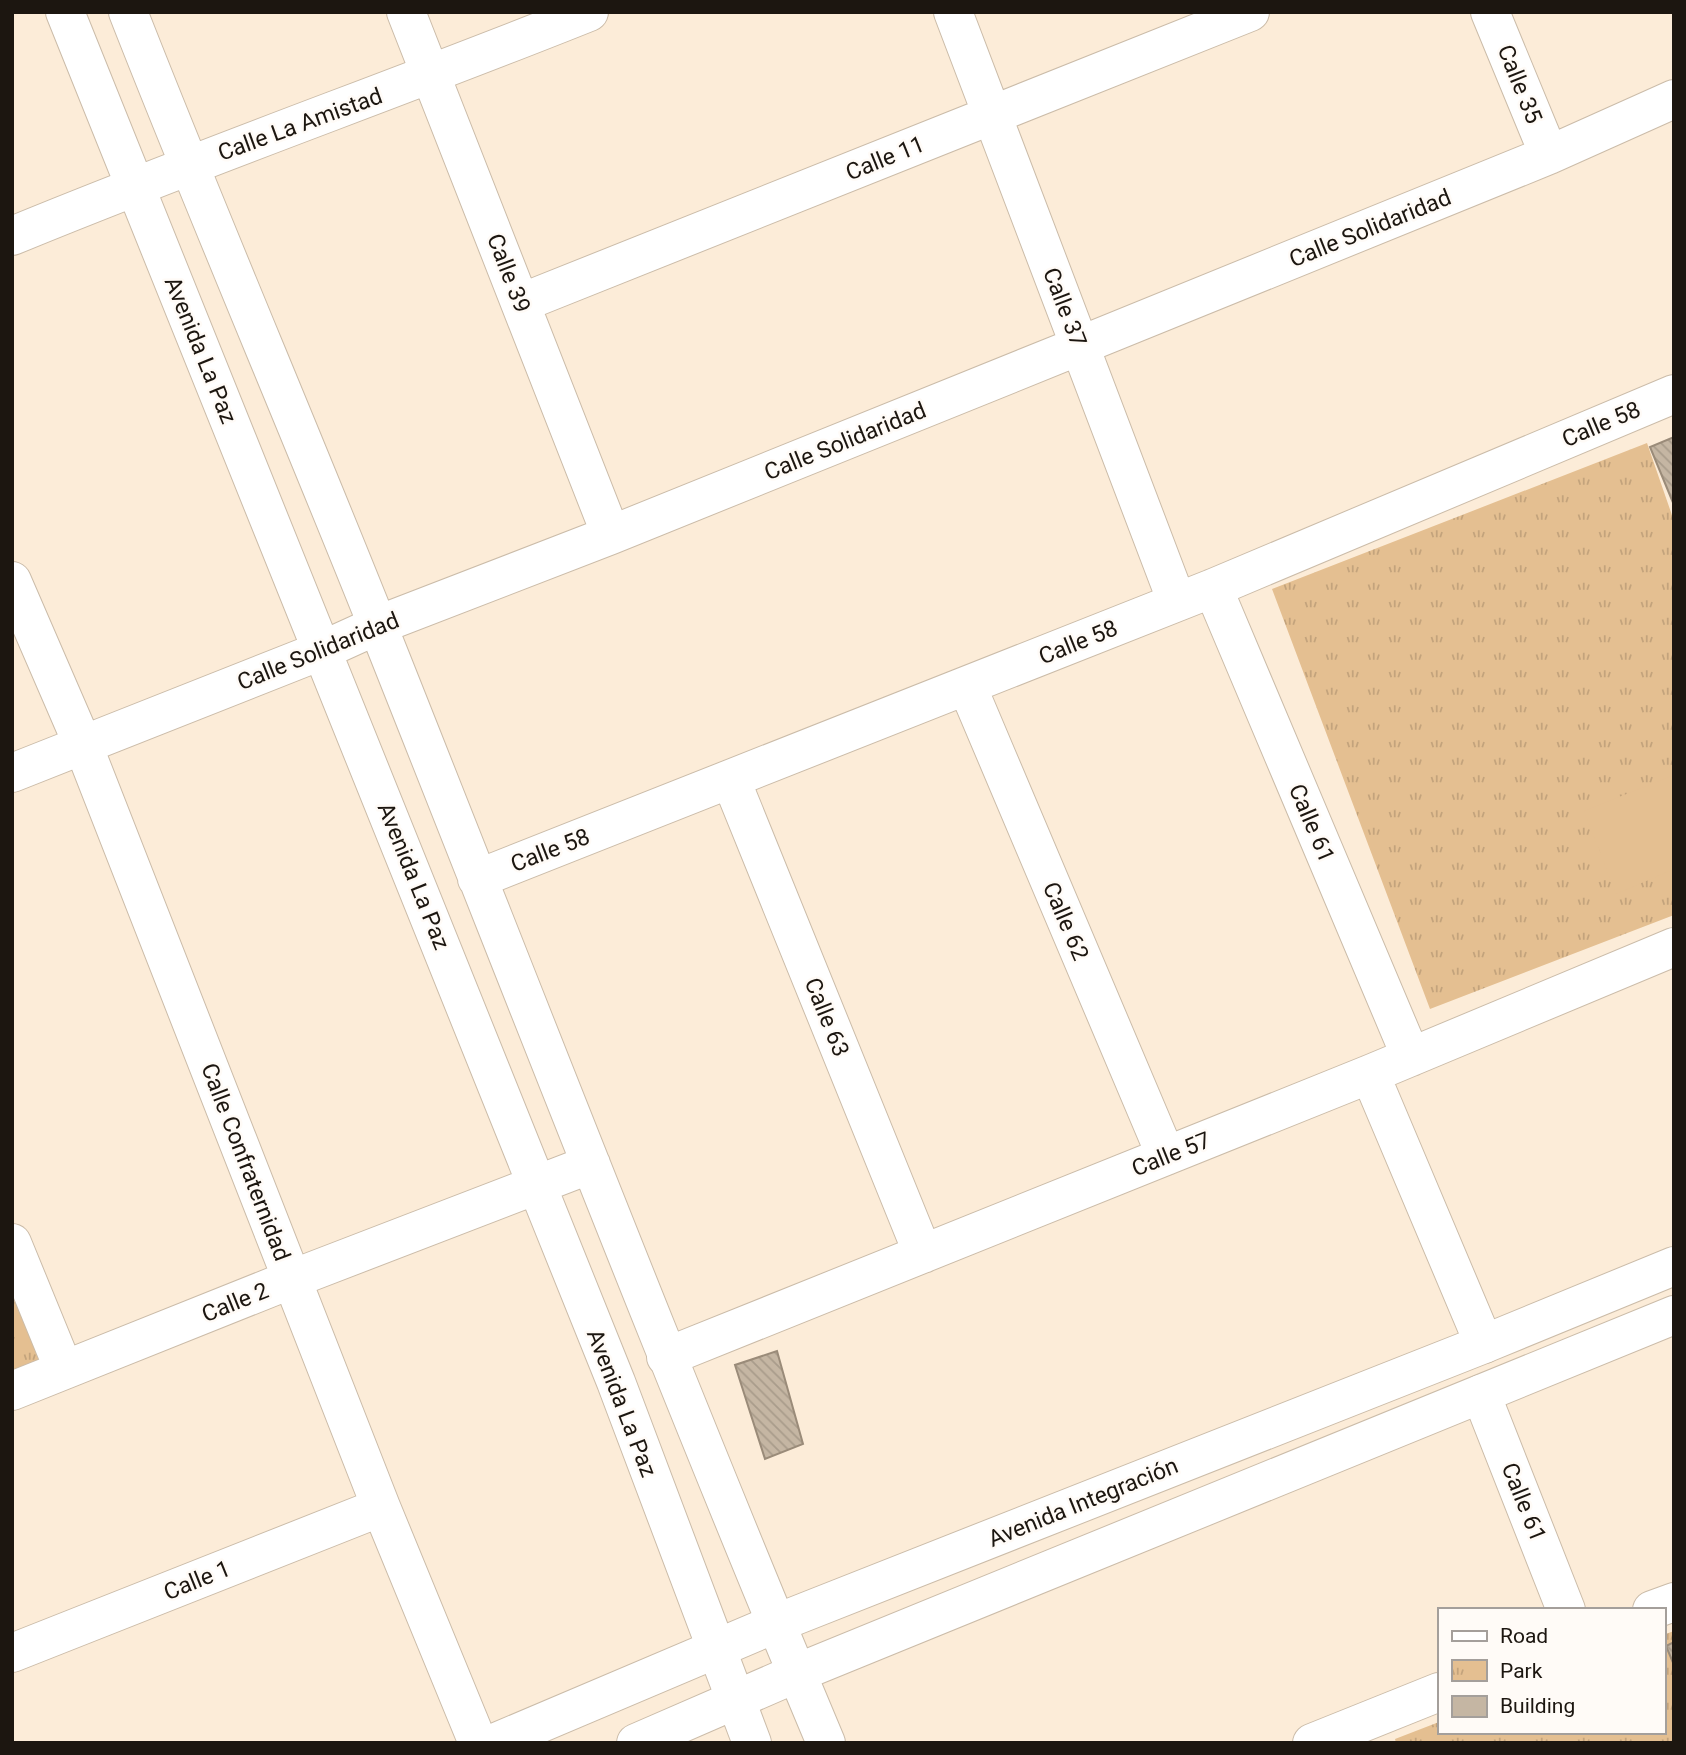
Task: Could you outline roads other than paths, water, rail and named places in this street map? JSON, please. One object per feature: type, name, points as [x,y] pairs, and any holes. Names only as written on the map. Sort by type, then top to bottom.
[{"type":"street","name":"Avenida La Paz","points":[[65,12],[616,1382],[752,1743]]},
{"type":"street","points":[[128,12],[188,166],[378,625],[667,1357],[826,1743]]},
{"type":"street","name":"Calle 39","points":[[406,12],[611,535]]},
{"type":"street","name":"Calle La Amistad","points":[[12,236],[134,186],[432,75],[589,12]]},
{"type":"street","name":"Calle 37","points":[[953,12],[1177,602]]},
{"type":"street","name":"Calle 11","points":[[521,303],[1250,12]]},
{"type":"street","name":"Calle 35","points":[[1490,12],[1549,155]]},
{"type":"street","name":"Calle Solidaridad","points":[[12,773],[1079,346],[1549,155],[1674,100]]},
{"type":"street","name":"Calle 58","points":[[477,879],[1213,588],[1674,394]]},
{"type":"street","name":"Calle Confraternidad","points":[[12,581],[83,745],[381,1507],[478,1743]]},
{"type":"street","name":"Calle 61","points":[[1213,588],[1411,1057]]},
{"type":"street","name":"Calle 62","points":[[967,686],[1166,1156]]},
{"type":"street","name":"Calle 63","points":[[731,780],[923,1254]]},
{"type":"street","name":"Calle 57","points":[[667,1357],[1370,1074],[1674,947]]},
{"type":"street","points":[[1370,1074],[1484,1344]]},
{"type":"street","name":"Calle 2","points":[[12,1391],[590,1164]]},
{"type":"street","points":[[12,1243],[64,1370]]},
{"type":"street","name":"Avenida Integración","points":[[494,1743],[776,1623],[1484,1344],[1674,1266]]},
{"type":"street","points":[[636,1743],[797,1673],[1674,1315]]},
{"type":"street","name":"Calle 61","points":[[1481,1394],[1565,1608]]},
{"type":"street","name":"Calle 1","points":[[12,1653],[381,1507]]},
{"type":"street","points":[[1658,1608],[1674,1602]]},
{"type":"street","points":[[1312,1743],[1354,1735],[1438,1693]]}]
